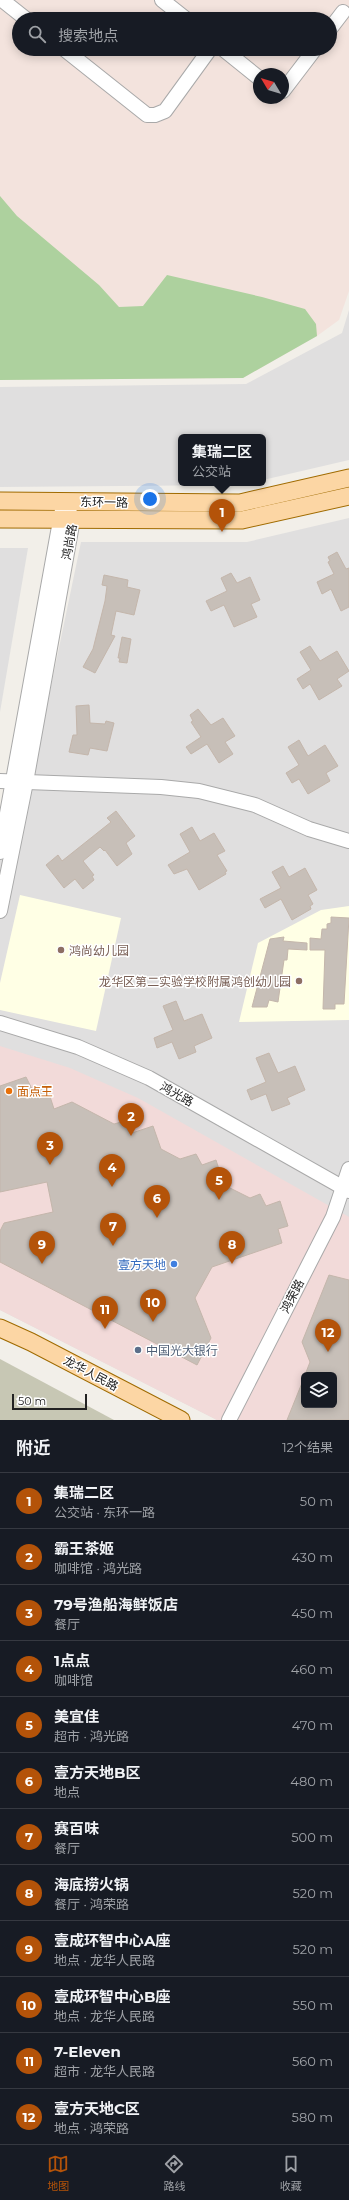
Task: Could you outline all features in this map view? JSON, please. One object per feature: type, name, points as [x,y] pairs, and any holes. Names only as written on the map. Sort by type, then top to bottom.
[{"type":"main road","name":"东环一路","points":[[0,501],[240,503],[349,478]]},
{"type":"main road","name":"东环一路","points":[[0,519],[242,520],[349,496]]},
{"type":"main road","name":"龙华人民路","points":[[0,1328],[31,1342],[181,1420]]},
{"type":"main road","name":"龙华人民路","points":[[0,1340],[27,1352],[158,1420]]},
{"type":"street","points":[[2,0],[17,12]]},
{"type":"street","points":[[162,0],[177,12]]},
{"type":"street","points":[[337,20],[343,12]]},
{"type":"street","points":[[73,56],[147,115],[155,115],[165,111],[205,56]]},
{"type":"street","points":[[232,56],[253,73]]},
{"type":"street","points":[[289,83],[310,56]]},
{"type":"street","name":"鸿尚路","points":[[0,852],[66,519],[63,502]]},
{"type":"street","points":[[13,781],[161,787],[199,791],[255,805],[309,829],[349,841]]},
{"type":"street","name":"鸿尚路","points":[[0,911],[13,781]]},
{"type":"street","name":"鸿光路","points":[[0,1023],[78,1047],[134,1072],[347,1189]]},
{"type":"street","name":"鸿荣路","points":[[229,1420],[347,1189],[349,1169]]},
{"type":"shaded area","points":[[0,0],[349,0],[349,291],[339,320],[317,336],[243,378],[0,380]]},
{"type":"shaded area","points":[[349,310],[349,460],[266,479],[266,434],[178,434],[178,486],[0,487],[0,387],[246,384],[342,333]]},
{"type":"shaded area","points":[[349,518],[349,1420],[217,1420],[0,1310],[0,810],[25,811],[81,542],[247,542]]},
{"type":"shaded area","points":[[0,548],[28,548],[0,712]]},
{"type":"shaded area","name":"鸿尚幼儿园","points":[[20,895],[121,918],[96,1031],[0,1010],[0,983]]},
{"type":"shaded area","name":"龙华区第二实验学校附属鸿创幼儿园","points":[[349,906],[349,1020],[239,1022],[258,943],[321,910]]},
{"type":"shaded area","name":"壹方天地","points":[[0,1046],[70,1068],[138,1098],[349,1217],[349,1420],[217,1420],[0,1310]]},
{"type":"shaded area","points":[[0,1359],[114,1420],[0,1420]]},
{"type":"green space","points":[[0,196],[17,216],[99,285],[119,307],[143,306],[167,275],[262,297],[305,309],[316,324],[317,336],[243,378],[0,380]]},
{"type":"building","points":[[337,552],[346,569],[349,568],[349,607],[341,611],[331,589],[322,594],[317,582],[334,574],[328,562],[330,561],[328,557]]},
{"type":"building","points":[[231,573],[237,583],[250,577],[260,600],[251,604],[257,617],[234,627],[224,605],[211,611],[206,601],[227,591],[221,578]]},
{"type":"building","points":[[104,575],[128,580],[127,587],[140,590],[134,615],[116,611],[111,635],[115,636],[95,673],[83,667],[93,649],[105,601],[107,586],[102,585]]},
{"type":"building","points":[[122,637],[131,639],[127,663],[119,662],[120,658],[118,658]]},
{"type":"building","points":[[310,646],[320,661],[337,651],[349,671],[337,679],[342,686],[319,700],[310,684],[303,689],[297,679],[311,670],[300,652]]},
{"type":"building","points":[[89,705],[90,723],[105,724],[106,721],[114,723],[107,751],[90,748],[88,755],[69,752],[73,735],[77,735],[76,706]]},
{"type":"building","points":[[198,709],[211,725],[223,718],[235,736],[225,742],[233,754],[219,763],[207,744],[191,754],[186,747],[201,737],[191,722],[193,721],[190,715]]},
{"type":"building","points":[[299,740],[308,756],[325,745],[338,766],[326,773],[330,781],[308,794],[299,779],[292,783],[286,773],[299,765],[288,747]]},
{"type":"building","points":[[116,811],[135,836],[126,843],[132,854],[117,866],[105,850],[104,851],[100,847],[83,861],[94,875],[92,876],[94,880],[83,889],[75,879],[64,888],[46,865],[58,855],[62,861],[111,822],[107,818]]},
{"type":"building","points":[[192,827],[200,841],[214,833],[225,851],[217,855],[227,871],[225,872],[226,874],[199,890],[187,869],[174,874],[168,865],[190,852],[180,834]]},
{"type":"building","points":[[283,866],[289,877],[305,868],[317,890],[308,895],[313,904],[310,906],[311,909],[292,920],[281,899],[265,908],[260,899],[281,888],[272,872]]},
{"type":"building","points":[[331,917],[349,918],[344,1004],[335,1004],[335,1009],[323,1009],[325,950],[310,950],[310,938],[321,939],[322,929],[327,929],[327,924],[331,923]]},
{"type":"building","points":[[284,937],[283,941],[307,943],[307,950],[288,949],[287,960],[284,960],[278,1002],[269,1000],[267,1007],[252,1007],[270,939]]},
{"type":"building","points":[[176,1001],[184,1021],[202,1014],[212,1038],[194,1046],[196,1052],[179,1059],[172,1042],[157,1048],[154,1038],[173,1030],[163,1006]]},
{"type":"building","points":[[269,1053],[278,1073],[295,1066],[305,1090],[287,1098],[290,1104],[272,1111],[266,1094],[251,1100],[247,1090],[266,1082],[256,1058]]},
{"type":"building","points":[[26,1077],[32,1089],[46,1084],[54,1109],[72,1102],[114,1124],[125,1121],[132,1133],[153,1126],[161,1149],[180,1159],[196,1154],[202,1165],[216,1160],[224,1185],[250,1198],[260,1194],[266,1206],[280,1201],[288,1226],[278,1229],[282,1243],[212,1267],[195,1298],[211,1338],[197,1365],[0,1262],[0,1231],[4,1223],[53,1212],[47,1182],[0,1192],[0,1086]]},
{"type":"building","points":[[329,1275],[349,1280],[349,1420],[287,1420],[301,1385],[301,1408],[337,1408],[337,1372],[306,1372],[310,1362],[302,1342]]},
{"type":"place","name":"集瑞二区","points":[[222,532]]},
{"type":"place","name":"鸿尚幼儿园","points":[[61,950]]},
{"type":"place","name":"龙华区第二实验学校附属鸿创幼儿园","points":[[299,981]]},
{"type":"place","name":"面点王","points":[[9,1091]]},
{"type":"place","name":"霸王茶姬","points":[[131,1136]]},
{"type":"place","name":"79号渔船海鲜饭店","points":[[50,1165]]},
{"type":"place","name":"1点点","points":[[112,1187]]},
{"type":"place","name":"美宜佳","points":[[219,1200]]},
{"type":"place","name":"壹方天地B区","points":[[157,1218]]},
{"type":"place","name":"赛百味","points":[[113,1246]]},
{"type":"place","name":"壹成环智中心A座","points":[[42,1264]]},
{"type":"place","name":"壹方天地","points":[[174,1264]]},
{"type":"place","name":"海底捞火锅","points":[[232,1264]]},
{"type":"place","name":"壹成环智中心B座","points":[[153,1322]]},
{"type":"place","name":"7-Eleven","points":[[105,1329]]},
{"type":"place","name":"中国光大银行","points":[[138,1350]]},
{"type":"place","name":"壹方天地C区","points":[[328,1352]]}]
